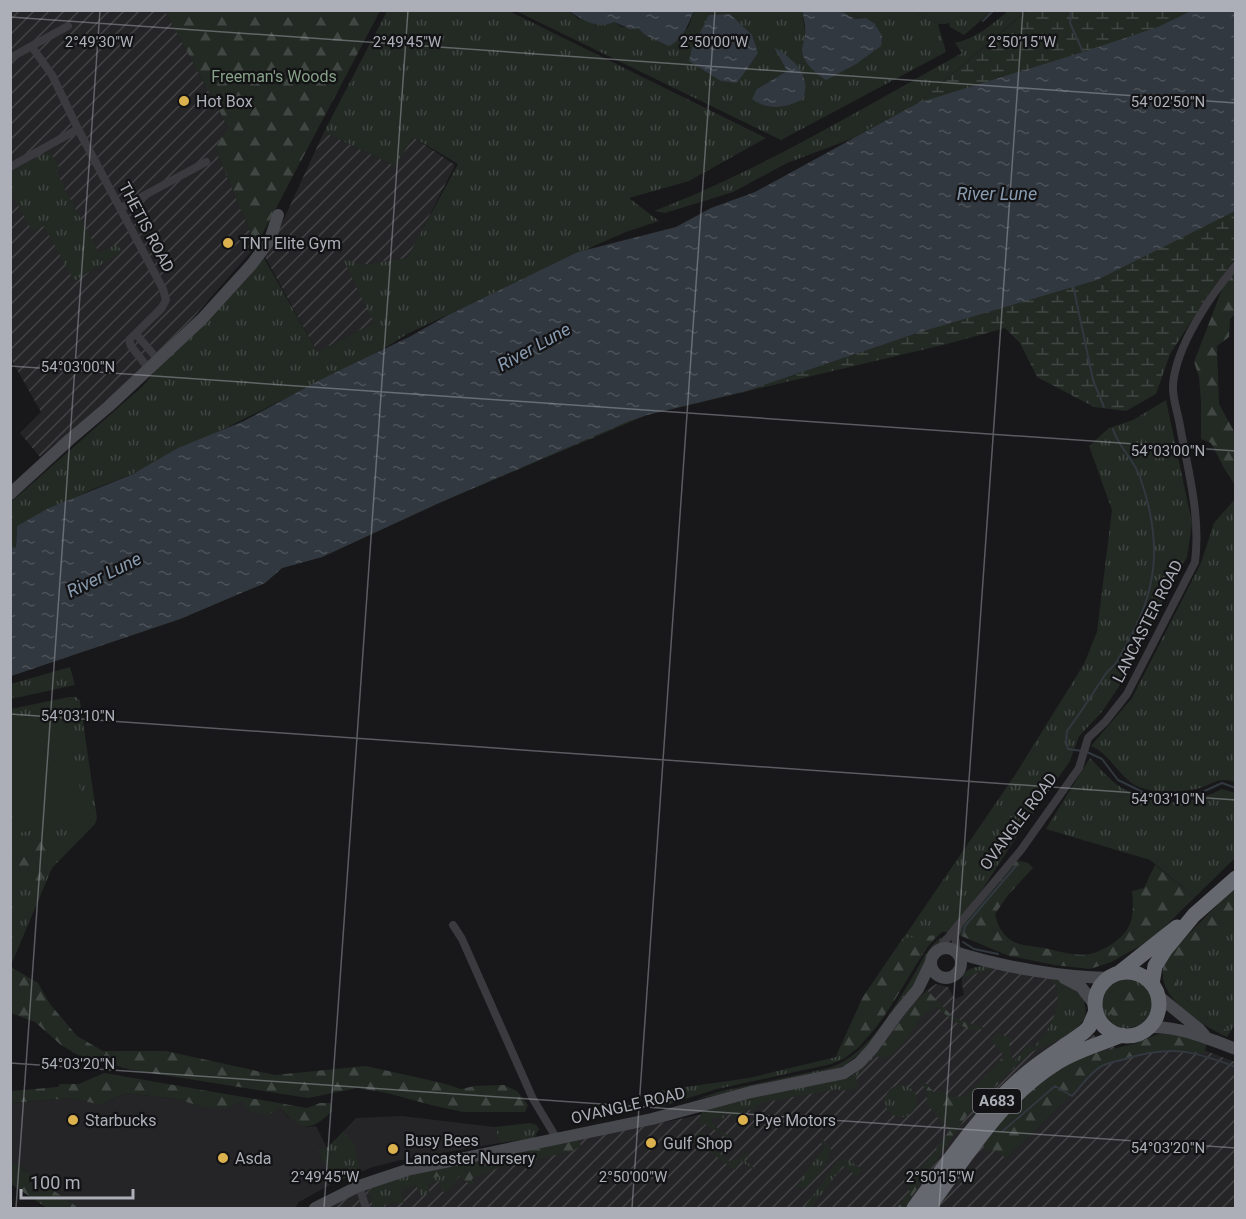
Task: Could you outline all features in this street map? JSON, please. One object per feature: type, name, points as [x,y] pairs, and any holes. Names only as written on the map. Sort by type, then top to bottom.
[{"type":"highway","name":"A683","points":[[914,1209],[975,1127],[1004,1094],[1034,1066],[1089,1027],[1098,989],[1194,915],[1236,878]]},
{"type":"highway","name":"A683","points":[[927,1209],[1003,1108],[1035,1080],[1068,1057],[1122,1035],[1140,1032],[1148,1027],[1157,1012],[1155,989],[1157,962],[1194,915]]},
{"type":"highway","points":[[1114,975],[1137,974],[1155,989]]},
{"type":"highway","points":[[1095,1008],[1105,1027],[1122,1035]]},
{"type":"main road","points":[[10,494],[202,319],[252,264],[270,240],[278,215]]},
{"type":"main road","points":[[1000,963],[977,964],[959,970],[952,977],[942,978],[935,973],[931,962],[938,950],[950,948],[958,953],[1000,963],[1055,973],[1084,977],[1114,975]]},
{"type":"main road","points":[[958,953],[961,962],[959,970]]},
{"type":"main road","name":"OVANGLE ROAD","points":[[315,1209],[359,1186],[407,1170],[652,1119],[743,1094],[844,1072],[865,1057],[918,989],[931,962]]},
{"type":"main road","points":[[1055,973],[1081,987],[1095,1008]]},
{"type":"main road","name":"OVANGLE ROAD","points":[[918,989],[934,979],[942,978]]},
{"type":"main road","points":[[1155,989],[1205,1036]]},
{"type":"main road","points":[[1148,1027],[1172,1027],[1192,1035],[1205,1036],[1236,1050]]},
{"type":"street","points":[[10,58],[68,26]]},
{"type":"street","name":"THETIS ROAD","points":[[33,47],[52,75],[78,129],[164,289],[166,300],[161,309],[136,334],[154,365]]},
{"type":"street","points":[[10,167],[78,129]]},
{"type":"street","points":[[121,208],[206,162]]},
{"type":"street","name":"LANCASTER ROAD","points":[[1086,743],[1127,694],[1195,561],[1198,539],[1197,516],[1173,387],[1180,354],[1193,328],[1236,264]]},
{"type":"street","name":"OVANGLE ROAD","points":[[938,950],[1021,850],[1080,764],[1086,743]]},
{"type":"street","points":[[958,953],[955,936],[959,924]]},
{"type":"street","points":[[453,925],[462,939],[533,1099],[557,1139]]},
{"type":"street","points":[[359,1186],[366,1209]]},
{"type":"shaded area","points":[[10,11],[165,11],[228,127],[215,148],[256,246],[191,320],[137,374],[40,457],[20,433],[41,412],[11,359]]},
{"type":"shaded area","points":[[324,132],[395,166],[413,137],[455,165],[407,258],[362,265],[374,323],[317,352],[264,255],[277,234]]},
{"type":"shaded area","points":[[998,967],[1063,983],[1084,1001],[1084,1019],[1078,1026],[1128,1055],[1170,1037],[1235,1062],[1235,1208],[323,1208],[368,1183],[719,1111],[852,1077],[874,1055],[927,990],[936,984],[948,987],[955,999],[964,995],[962,981],[967,973]]},
{"type":"shaded area","points":[[125,1093],[177,1099],[202,1107],[242,1101],[280,1107],[288,1117],[307,1127],[316,1126],[327,1148],[356,1118],[402,1116],[495,1127],[500,1143],[373,1167],[335,1182],[299,1202],[295,1208],[79,1208],[11,1161],[11,1103],[72,1098],[100,1105]]},
{"type":"green space","name":"Freeman's Woods","points":[[165,11],[380,11],[256,246],[215,148],[228,127]]},
{"type":"green space","points":[[387,11],[509,11],[766,138],[689,181],[629,198],[659,221],[596,245],[409,333],[373,355],[325,379],[132,474],[91,490],[17,526],[16,547],[11,549],[11,502],[144,385],[158,367],[264,258],[317,352],[374,323],[343,259],[362,265],[407,258],[458,164],[413,137],[395,166],[324,132]]},
{"type":"green space","points":[[516,11],[570,11],[578,19],[614,22],[622,27],[638,28],[645,35],[669,45],[688,28],[694,11],[802,11],[806,38],[802,48],[866,18],[855,19],[841,11],[911,11],[938,24],[946,52],[781,140]],"holes":[[[776,48],[806,91],[757,89],[787,71]]]},
{"type":"green space","points":[[855,11],[919,11],[944,24],[938,24],[918,14],[904,20]]},
{"type":"green space","points":[[919,11],[992,11],[964,35],[950,27],[949,23],[944,24]]},
{"type":"green space","points":[[1008,11],[1026,11],[918,103],[843,142],[787,163],[733,192],[665,213],[654,211],[734,177],[773,157],[962,53],[955,43],[977,34]]},
{"type":"green space","points":[[1027,11],[1235,11],[843,142],[918,103]]},
{"type":"green space","points":[[50,151],[60,169],[56,172],[99,253],[117,244],[122,252],[74,281],[44,226],[32,231],[14,198],[11,200],[11,171]]},
{"type":"green space","points":[[1235,188],[1235,259],[1212,289],[1170,354],[1156,394],[1126,411],[1094,407],[1037,377],[1020,343],[1005,328],[947,344],[647,415],[439,503],[322,557],[282,568],[265,583],[180,619],[11,676],[10,641]]},
{"type":"green space","points":[[1235,271],[1235,314],[1230,319],[1229,337],[1217,346],[1219,404],[1235,433],[1235,485],[1211,443],[1201,439],[1199,377],[1194,362],[1224,284]]},
{"type":"green space","points":[[1166,400],[1192,523],[1187,557],[1118,688],[1101,713],[1079,736],[1070,761],[982,890],[949,932],[942,932],[928,946],[890,1006],[859,1047],[843,1059],[831,1064],[717,1089],[653,1109],[657,1091],[749,1078],[836,1057],[863,997],[1015,775],[1084,664],[1097,632],[1112,510],[1089,446],[1109,428],[1133,420]]},
{"type":"green space","points":[[1235,499],[1235,782],[1223,780],[1196,789],[1177,791],[1145,789],[1129,781],[1099,750],[1091,746],[1132,698],[1201,563],[1214,523]]},
{"type":"green space","points":[[70,667],[75,685],[11,699],[11,684]]},
{"type":"green space","points":[[76,697],[80,701],[97,818],[95,824],[52,868],[11,965],[11,709]]},
{"type":"green space","points":[[65,711],[86,820],[18,833],[11,796],[11,721]]},
{"type":"green space","points":[[1090,758],[1116,784],[1129,792],[1155,801],[1182,802],[1222,789],[1235,793],[1235,858],[1195,897],[1150,860],[1046,829]]},
{"type":"green space","points":[[43,836],[61,850],[36,888],[11,877],[11,839]]},
{"type":"green space","points":[[1015,862],[1028,863],[1033,868],[1008,895],[995,914],[999,927],[1005,935],[1016,943],[1025,945],[1079,955],[1090,954],[1107,947],[1119,939],[1127,929],[1133,912],[1132,891],[1144,888],[1155,865],[1195,897],[1151,940],[1111,962],[1090,969],[1009,956],[959,935],[967,919],[983,899]]},
{"type":"green space","points":[[1235,887],[1235,908],[1193,947],[1174,976],[1189,1002],[1212,1022],[1230,1032],[1227,1037],[1181,1008],[1165,986],[1163,974],[1165,961],[1170,952]]},
{"type":"green space","points":[[1235,908],[1235,1024],[1230,1032],[1212,1022],[1189,1002],[1174,976],[1193,947]]},
{"type":"green space","points":[[938,935],[922,955],[880,1022],[863,1043],[843,1059],[837,1054],[863,997],[903,938]]},
{"type":"green space","points":[[947,935],[929,951],[923,974],[866,1049],[845,1065],[832,1071],[698,1099],[718,1092],[829,1068],[843,1062],[868,1041],[879,1028],[928,951]]},
{"type":"green space","points":[[982,966],[997,967],[965,977],[962,981],[966,971],[970,969]]},
{"type":"green space","points":[[11,967],[38,983],[50,1004],[77,1036],[103,1051],[166,1051],[275,1075],[366,1066],[461,1089],[504,1085],[517,1091],[528,1105],[525,1112],[463,1112],[357,1088],[308,1098],[132,1070],[78,1055],[61,1045],[35,1022],[11,1013]]},
{"type":"green space","points":[[1000,968],[1041,975],[1070,987],[1080,996],[1085,1006],[1086,1013],[1079,1026],[1060,1039],[1032,1052],[1018,1064],[1015,1060],[1028,1045],[1034,1047],[1047,1031],[1058,1002],[1057,989],[1050,979]]},
{"type":"green space","points":[[1127,978],[1145,985],[1152,1003],[1145,1021],[1127,1028],[1109,1021],[1102,1003],[1109,985]]},
{"type":"green space","points":[[1134,987],[1145,999],[1142,1012],[1135,1021],[1127,1022],[1114,1017],[1109,1012],[1107,1000],[1118,990]]},
{"type":"green space","points":[[927,990],[954,1018],[985,1028],[978,1030],[965,1027],[937,1007],[928,1011],[921,1018],[896,1051],[889,1056],[879,1058],[877,1052],[915,1002]]},
{"type":"green space","points":[[997,1033],[1011,1038],[1010,1055],[1018,1064],[968,1114],[904,1208],[897,1208],[910,1191],[907,1188],[950,1130],[927,1106],[927,1091],[921,1083],[923,1081],[935,1093],[939,1090],[952,1097],[965,1096],[1004,1056],[991,1040]]},
{"type":"green space","points":[[1165,1033],[1207,1043],[1204,1054],[1164,1050],[1100,1066],[1006,1158],[997,1151],[986,1151],[983,1144],[1009,1111],[1054,1070],[1096,1051],[1134,1044]]},
{"type":"green space","points":[[877,1052],[879,1058],[876,1055],[857,1076],[858,1083],[854,1089],[841,1091],[838,1089],[761,1103],[752,1111],[747,1108],[740,1120],[727,1113],[722,1120],[714,1117],[711,1123],[731,1140],[705,1124],[703,1127],[699,1121],[702,1111],[748,1098],[848,1078]]},
{"type":"green space","points":[[104,1073],[307,1108],[320,1103],[331,1103],[332,1111],[317,1123],[305,1126],[293,1121],[280,1107],[268,1115],[250,1111],[242,1101],[229,1108],[202,1107],[177,1099],[125,1093],[100,1105],[72,1098],[11,1103],[11,1091],[58,1087],[60,1084],[79,1084]]},
{"type":"green space","points":[[901,1085],[913,1089],[917,1101],[913,1113],[901,1117],[889,1113],[885,1101],[889,1089]]},
{"type":"green space","points":[[530,1123],[539,1129],[534,1138],[500,1143],[495,1127]]},
{"type":"green space","points":[[700,1131],[705,1134],[701,1140],[731,1162],[735,1158],[739,1160],[747,1151],[749,1158],[747,1156],[744,1160],[754,1168],[752,1169],[741,1161],[735,1170],[696,1142],[694,1138]]},
{"type":"green space","points":[[343,1132],[354,1144],[360,1172],[335,1182],[317,1150],[327,1148]]},
{"type":"green space","points":[[578,1140],[581,1146],[573,1151],[508,1165],[471,1179],[475,1184],[473,1187],[459,1176],[451,1187],[446,1175],[431,1178],[429,1171]]},
{"type":"green space","points":[[823,1140],[831,1148],[825,1165],[807,1186],[803,1188],[796,1186],[825,1146],[821,1143]]},
{"type":"green space","points":[[847,1159],[862,1169],[857,1177],[843,1166],[811,1208],[804,1208],[837,1162]]},
{"type":"green space","points":[[10,1161],[79,1208],[47,1208],[11,1184]]},
{"type":"green space","points":[[429,1171],[446,1175],[451,1187],[447,1192],[443,1192],[438,1180],[427,1184],[430,1193],[421,1196],[416,1185],[400,1191],[404,1202],[384,1205],[384,1208],[373,1208],[368,1192],[375,1185]]},
{"type":"water","points":[[570,11],[694,11],[682,35],[669,46],[645,35],[638,28],[630,29],[614,22],[602,25],[590,23]]},
{"type":"water","points":[[802,11],[841,11],[855,19],[866,18],[875,24],[882,36],[881,46],[856,64],[826,80],[811,68],[803,55],[805,29]]},
{"type":"water","name":"River Lune","points":[[1191,11],[1235,11],[1235,211],[1097,280],[920,332],[746,391],[629,421],[439,503],[322,557],[282,568],[265,583],[180,619],[11,676],[10,549],[16,547],[17,526],[49,508],[133,474],[178,448],[244,421],[448,315],[578,252],[676,227],[711,208],[755,192],[918,103],[1158,27]]},
{"type":"water","points":[[730,14],[752,35],[758,53],[737,83],[721,81],[689,61],[692,48],[709,15]]},
{"type":"water","points":[[774,47],[799,68],[805,82],[805,90],[803,99],[771,107],[752,99],[757,89],[787,71]]},
{"type":"waterway","points":[[983,21],[994,10]]},
{"type":"waterway","points":[[1071,10],[1070,23],[1083,52]]},
{"type":"waterway","points":[[1073,285],[1093,380],[1104,407]]},
{"type":"waterway","points":[[1082,751],[1068,749],[1067,731],[1104,676],[1117,661],[1131,636],[1147,597],[1154,558],[1154,538],[1147,498],[1134,464],[1118,442],[1113,429]]},
{"type":"waterway","points":[[1087,752],[1102,759],[1118,780],[1153,797],[1196,795],[1222,783],[1236,788]]},
{"type":"waterway","points":[[963,934],[965,926],[1016,866]]},
{"type":"waterway","points":[[963,942],[974,949],[998,954]]},
{"type":"waterway","points":[[1003,1131],[1055,1086],[1072,1096],[1094,1072],[1111,1063],[1144,1054],[1171,1051],[1195,1054],[1236,1067]]},
{"type":"place","name":"Hot Box","points":[[184,101]]},
{"type":"place","name":"TNT Elite Gym","points":[[228,243]]},
{"type":"place","name":"Starbucks","points":[[73,1120]]},
{"type":"place","name":"Pye Motors","points":[[743,1120]]},
{"type":"place","name":"Gulf Shop","points":[[651,1143]]},
{"type":"place","name":"Busy Bees Lancaster Nursery","points":[[393,1149]]},
{"type":"place","name":"Asda","points":[[223,1158]]}]
